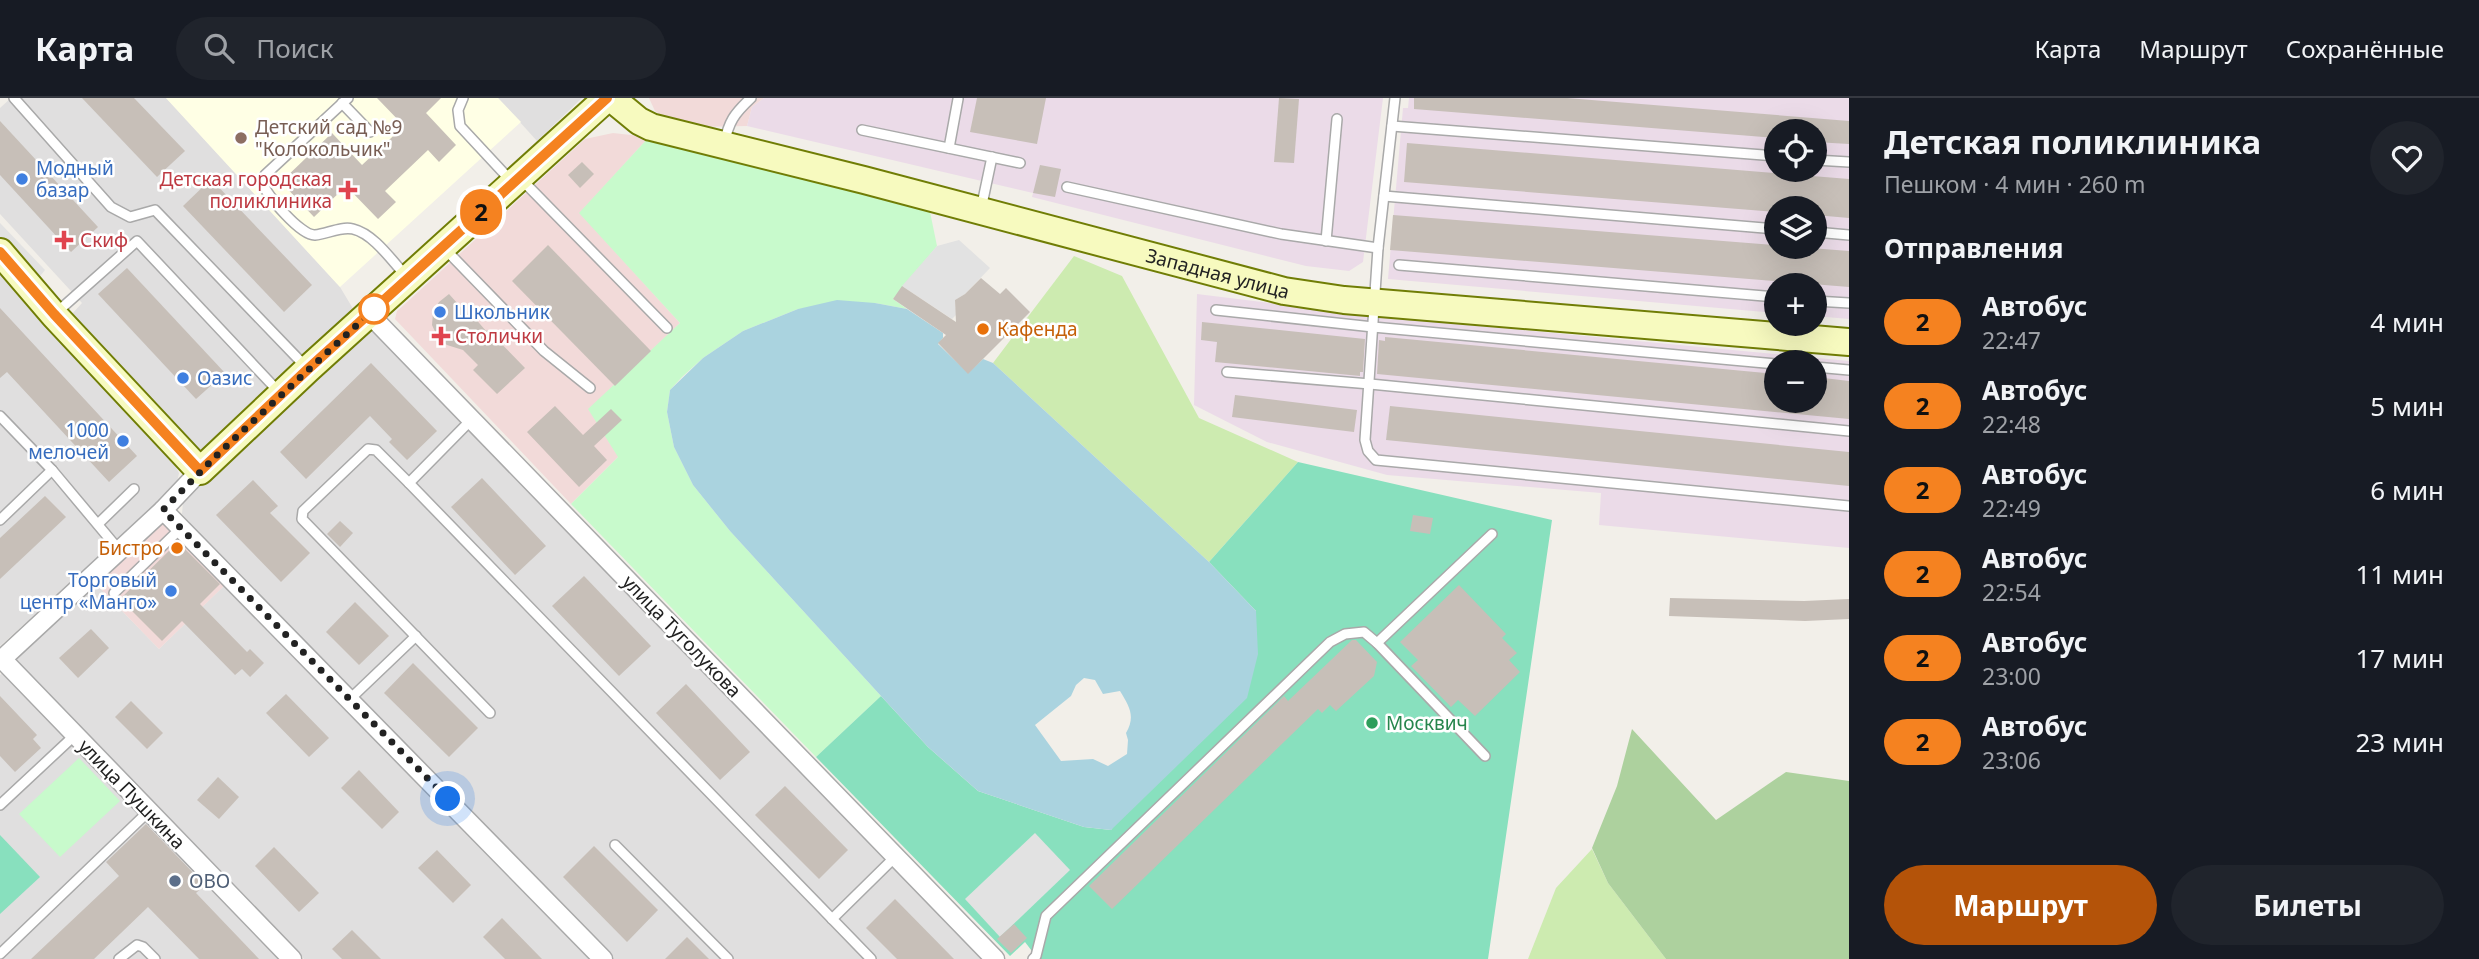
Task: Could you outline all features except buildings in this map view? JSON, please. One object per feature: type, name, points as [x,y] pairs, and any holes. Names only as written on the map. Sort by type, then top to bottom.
[{"type":"street","points":[[1,660],[163,510],[200,471],[308,369],[609,98]]},
{"type":"street","name":"Западная улица","points":[[609,98],[651,127],[981,210],[1374,315],[1849,342]]},
{"type":"street","points":[[0,252],[200,471]]},
{"type":"street","name":"улица Туголукова","points":[[370,313],[995,959]]},
{"type":"street","points":[[163,510],[603,959]]},
{"type":"street","name":"улица Пушкина","points":[[1,660],[292,959]]},
{"type":"lane","points":[[14,98],[111,207],[130,217],[155,210],[308,369]]},
{"type":"lane","points":[[463,98],[458,110],[460,126],[667,328]]},
{"type":"lane","points":[[723,146],[734,114],[751,98]]},
{"type":"lane","points":[[1395,98],[1378,248],[1365,440],[1368,451],[1376,460],[1849,506]]},
{"type":"lane","points":[[949,148],[958,99]]},
{"type":"lane","points":[[370,132],[345,101],[265,175],[262,182],[265,192],[303,232],[312,235],[352,228],[368,236],[408,278]]},
{"type":"lane","points":[[1326,241],[1337,119]]},
{"type":"lane","points":[[1392,125],[1764,155]]},
{"type":"lane","points":[[862,130],[1020,163]]},
{"type":"lane","points":[[981,210],[992,158]]},
{"type":"lane","points":[[1827,161],[1849,162]]},
{"type":"lane","points":[[1066,187],[1281,234],[1378,248]]},
{"type":"lane","points":[[1384,196],[1764,228]]},
{"type":"lane","points":[[1827,233],[1849,235]]},
{"type":"lane","points":[[54,314],[137,241],[281,394]]},
{"type":"lane","points":[[442,247],[544,351],[590,388]]},
{"type":"lane","points":[[1399,265],[1764,296]]},
{"type":"lane","points":[[1827,301],[1849,303]]},
{"type":"lane","points":[[1216,310],[1374,315],[1764,363]]},
{"type":"lane","points":[[1827,368],[1849,370]]},
{"type":"lane","points":[[1227,372],[1849,431]]},
{"type":"lane","points":[[0,416],[52,470],[119,550]]},
{"type":"lane","points":[[409,483],[472,419]]},
{"type":"lane","points":[[490,713],[301,515],[368,449],[376,450],[409,483],[871,959]]},
{"type":"lane","points":[[0,520],[52,470]]},
{"type":"lane","points":[[98,524],[134,489]]},
{"type":"lane","points":[[114,593],[181,528]]},
{"type":"lane","points":[[1377,643],[1492,534]]},
{"type":"lane","points":[[1033,959],[1046,916],[1330,642],[1345,634],[1364,632],[1377,643],[1485,756]]},
{"type":"lane","points":[[351,699],[416,636]]},
{"type":"lane","points":[[0,805],[75,735]]},
{"type":"lane","points":[[0,954],[149,811]]},
{"type":"lane","points":[[615,845],[727,959]]},
{"type":"lane","points":[[832,919],[895,857]]},
{"type":"lane","points":[[119,959],[137,945],[143,947],[155,959]]},
{"type":"shaded area","points":[[11,98],[166,98],[340,287],[355,312],[207,449],[195,450],[71,315],[82,303],[0,214],[0,108]]},
{"type":"shaded area","name":"Детская городская поликлиника","points":[[166,98],[498,98],[521,122],[340,287]]},
{"type":"shaded area","points":[[498,98],[582,98],[537,141]]},
{"type":"shaded area","points":[[649,98],[764,98],[752,107],[747,126],[696,127],[661,115],[655,111]]},
{"type":"shaded area","points":[[764,98],[1383,98],[1363,262],[1349,271],[1306,266],[1032,197],[1033,193],[747,126],[752,107]]},
{"type":"shaded area","points":[[1409,98],[1849,98],[1849,319],[1827,317],[1827,273],[1764,273],[1764,312],[1388,279],[1403,108],[1408,108]]},
{"type":"shaded area","points":[[613,133],[649,137],[580,213],[680,323],[613,385],[618,457],[571,504],[395,319],[397,311],[585,139]]},
{"type":"shaded area","points":[[0,223],[45,270],[36,281],[0,241]]},
{"type":"shaded area","points":[[959,240],[990,268],[965,294],[955,300],[956,315],[952,319],[902,286],[937,246]]},
{"type":"shaded area","points":[[0,270],[172,460],[179,473],[176,487],[0,646]]},
{"type":"shaded area","points":[[1197,294],[1383,317],[1764,353],[1764,413],[1827,413],[1827,359],[1849,361],[1849,548],[1599,525],[1601,493],[1387,475],[1267,442],[1194,405]]},
{"type":"shaded area","points":[[376,331],[984,959],[612,959],[199,533],[182,514],[183,502],[359,336]]},
{"type":"shaded area","points":[[166,519],[228,582],[159,649],[96,584]]},
{"type":"shaded area","points":[[228,582],[595,959],[304,959],[16,660],[96,584],[159,649]]},
{"type":"shaded area","points":[[5,670],[284,959],[0,959],[0,675]]},
{"type":"shaded area","points":[[1035,833],[1070,870],[1000,937],[965,899]]},
{"type":"green space","points":[[649,137],[929,207],[937,246],[893,299],[907,309],[875,303],[798,309],[743,331],[703,358],[670,390],[667,412],[674,447],[693,485],[730,531],[881,696],[816,757],[571,504],[618,457],[588,409],[680,323],[579,213]]},
{"type":"green space","points":[[1074,256],[1122,276],[1199,418],[1298,462],[1209,562],[993,363]]},
{"type":"green space","name":"Москвич","points":[[1298,462],[1552,520],[1488,959],[1038,959],[1025,942],[1010,956],[816,757],[881,696],[928,747],[978,791],[1084,827],[1111,830],[1256,611],[1209,562]]},
{"type":"green space","points":[[1632,729],[1716,820],[1786,772],[1849,781],[1849,959],[1666,959],[1608,883],[1592,848],[1617,786]]},
{"type":"green space","points":[[79,758],[120,801],[60,857],[19,814]]},
{"type":"green space","points":[[0,835],[40,877],[0,914]]},
{"type":"green space","points":[[1592,849],[1608,883],[1666,959],[1528,959],[1556,888]]},
{"type":"water","points":[[837,300],[907,309],[943,333],[938,344],[968,373],[983,359],[993,363],[1209,562],[1256,611],[1258,654],[1247,698],[1111,830],[1084,827],[978,791],[928,747],[730,531],[693,485],[674,447],[667,412],[670,390],[703,358],[743,331],[798,309]],"holes":[[[1084,678],[1095,680],[1103,694],[1120,691],[1128,706],[1131,721],[1126,733],[1127,754],[1108,766],[1093,759],[1061,761],[1035,725],[1071,696],[1076,685]]]},
{"type":"bus line","name":"2","points":[[0,252],[200,471],[308,369],[607,98]]},
{"type":"place","name":"Детский сад №9 \"Колокольчик\"","points":[[241,138]]},
{"type":"place","name":"Модный базар","points":[[22,179]]},
{"type":"place","name":"Детская городская поликлиника","points":[[348,190]]},
{"type":"place","name":"Скиф","points":[[64,240]]},
{"type":"place","name":"Школьник","points":[[440,312]]},
{"type":"place","name":"Кафенда","points":[[983,329]]},
{"type":"place","name":"Столички","points":[[441,336]]},
{"type":"place","name":"Оазис","points":[[183,378]]},
{"type":"place","name":"1000 мелочей","points":[[123,441]]},
{"type":"place","name":"Бистро","points":[[177,548]]},
{"type":"place","name":"Торговый центр «Манго»","points":[[171,591]]},
{"type":"place","name":"Москвич","points":[[1372,723]]},
{"type":"place","name":"ОВО","points":[[175,881]]},
{"type":"route","points":[[374,309],[200,471],[163,510],[448,799]]}]
